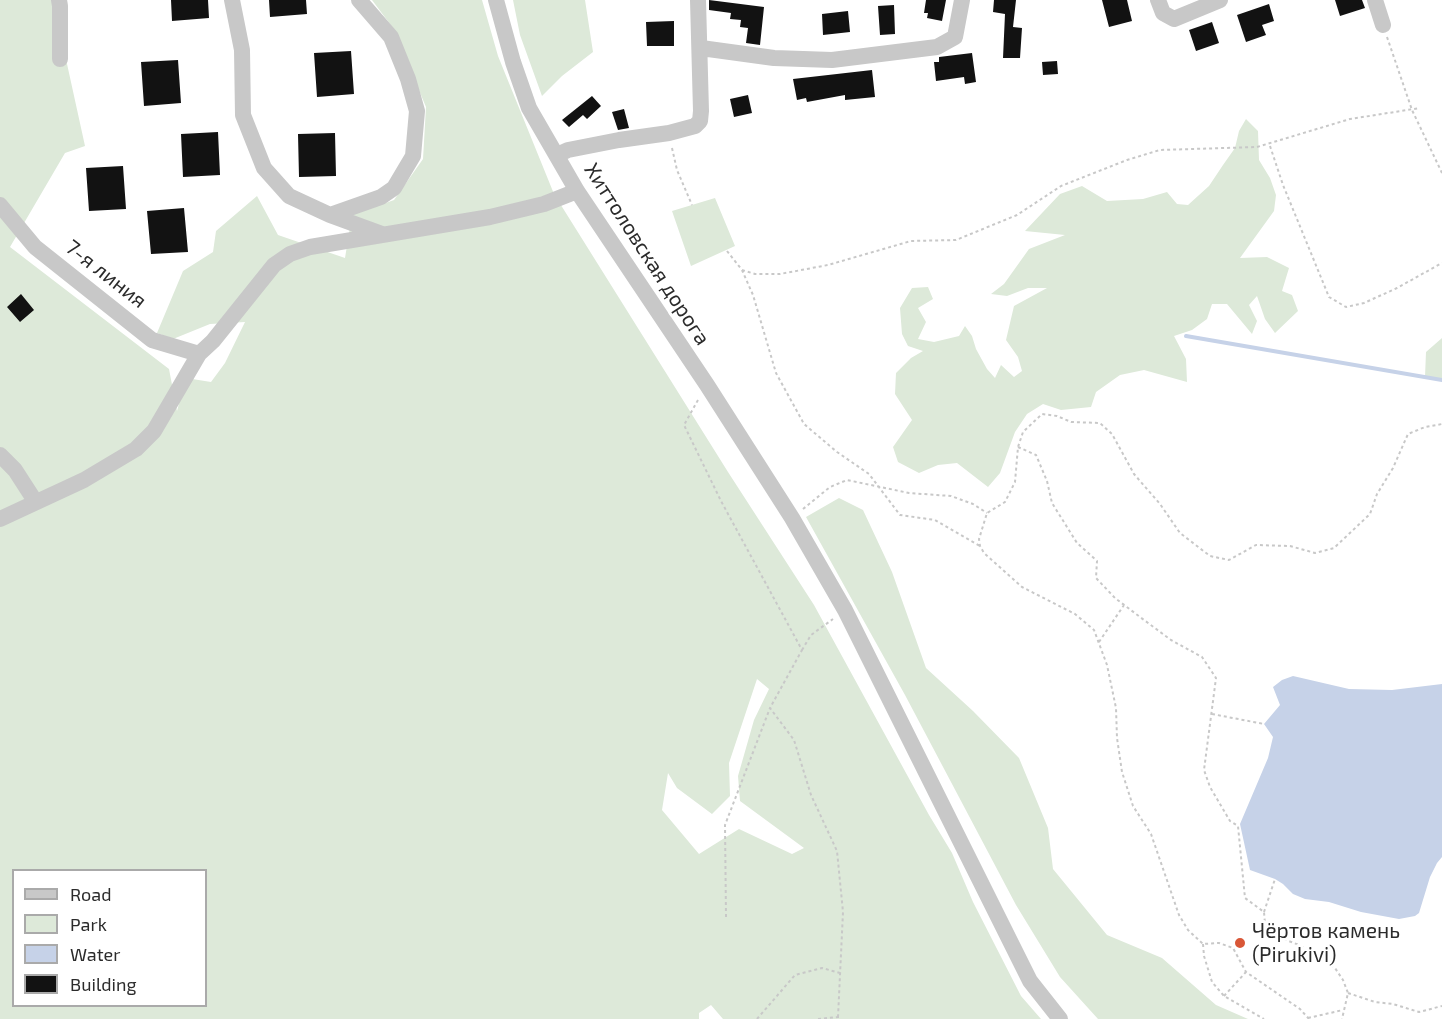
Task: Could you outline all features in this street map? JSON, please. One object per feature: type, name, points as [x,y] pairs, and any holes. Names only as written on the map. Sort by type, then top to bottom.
[{"type":"street","points":[[58,0],[60,59]]},
{"type":"street","points":[[232,0],[242,50],[243,115],[264,168],[289,196],[330,215],[386,236]]},
{"type":"street","points":[[330,215],[387,193],[394,188],[413,156],[417,111],[408,79],[391,38],[360,0]]},
{"type":"street","name":"Хиттоловская дорога","points":[[496,0],[513,62],[529,108],[577,191],[792,518],[845,610],[1030,981],[1060,1019]]},
{"type":"street","points":[[557,155],[568,150],[619,140],[669,134],[695,126],[700,121],[698,0]]},
{"type":"street","points":[[700,48],[774,58],[832,60],[937,47],[955,37],[962,0]]},
{"type":"street","points":[[1158,0],[1163,13],[1174,19],[1220,0]]},
{"type":"street","points":[[1375,0],[1383,25]]},
{"type":"street","points":[[0,519],[84,480],[136,449],[154,431],[199,354],[213,341],[274,265],[291,254],[310,248],[501,214],[544,204],[577,191]]},
{"type":"street","name":"7-я линия","points":[[0,205],[35,247],[152,340],[199,354]]},
{"type":"street","points":[[0,455],[15,470],[35,501]]},
{"type":"path","points":[[1383,25],[1412,110],[1442,173]]},
{"type":"path","points":[[742,270],[755,274],[780,274],[828,265],[911,241],[956,240],[1017,215],[1061,186],[1127,160],[1160,150],[1270,145],[1350,119],[1420,108]]},
{"type":"path","points":[[669,134],[678,170],[692,205]]},
{"type":"path","points":[[1270,145],[1283,185],[1329,297],[1346,306],[1364,303],[1442,263]]},
{"type":"path","points":[[727,251],[742,270],[753,295],[776,373],[804,424],[837,452],[869,474],[900,514],[935,520],[980,546]]},
{"type":"path","points":[[706,385],[684,425],[721,501],[802,650]]},
{"type":"path","points":[[1264,1019],[1224,996],[1212,982],[1203,944],[1188,930],[1179,915],[1151,834],[1133,806],[1122,772],[1117,738],[1116,708],[1107,665],[1094,630],[1075,614],[1022,587],[984,553],[979,539],[987,513],[1005,502],[1015,482],[1018,447],[1023,432],[1042,414],[1057,416],[1071,422],[1100,423],[1112,434],[1134,474],[1160,504],[1180,533],[1210,556],[1229,560],[1256,545],[1290,546],[1315,553],[1334,548],[1370,514],[1377,494],[1394,468],[1408,434],[1425,426],[1442,424]]},
{"type":"path","points":[[1018,447],[1036,455],[1047,481],[1052,503],[1077,543],[1097,561],[1096,578],[1124,605],[1171,640],[1202,657],[1216,678],[1204,770],[1210,788],[1230,821],[1238,826],[1245,898],[1264,912]]},
{"type":"path","points":[[792,518],[830,487],[847,480],[909,493],[951,496],[973,504],[987,513]]},
{"type":"path","points":[[1098,642],[1124,605]]},
{"type":"path","points":[[726,916],[725,825],[770,708],[812,635],[845,610]]},
{"type":"path","points":[[770,708],[794,740],[811,795],[837,851],[843,912],[838,1018],[818,1019]]},
{"type":"path","points":[[1212,714],[1264,724]]},
{"type":"path","points":[[1275,879],[1264,912],[1265,924],[1276,936],[1318,955],[1335,968],[1348,993],[1342,1019]]},
{"type":"path","points":[[1203,944],[1219,943],[1233,948],[1245,972],[1300,1009],[1308,1018],[1331,1011],[1344,1010]]},
{"type":"path","points":[[758,1019],[795,975],[822,968],[840,973]]},
{"type":"path","points":[[1224,996],[1245,972]]},
{"type":"path","points":[[1348,993],[1419,1012],[1442,1006]]},
{"type":"green space","points":[[0,0],[53,0],[85,146],[65,153],[10,247],[169,369],[177,411],[186,378],[211,382],[225,363],[245,322],[210,324],[173,339],[157,333],[183,271],[213,252],[216,231],[257,196],[278,235],[345,258],[352,215],[394,200],[423,159],[426,107],[393,28],[372,0],[482,0],[498,56],[554,194],[814,605],[952,853],[973,902],[1021,996],[1041,1019],[723,1019],[711,1005],[699,1013],[699,1019],[0,1019]],"holes":[[[757,679],[769,689],[754,720],[738,776],[740,801],[804,848],[792,854],[739,829],[699,854],[662,810],[668,773],[677,788],[712,814],[730,796],[729,763]]]},
{"type":"green space","points":[[513,0],[585,0],[593,52],[562,76],[542,96],[520,35]]},
{"type":"green space","points":[[1246,119],[1258,131],[1259,160],[1270,178],[1276,195],[1274,211],[1240,258],[1267,257],[1289,268],[1282,291],[1292,295],[1298,311],[1275,333],[1265,319],[1257,296],[1249,305],[1257,321],[1252,334],[1227,304],[1212,304],[1207,319],[1192,330],[1174,336],[1186,359],[1187,382],[1144,370],[1120,375],[1096,392],[1091,407],[1061,410],[1043,404],[1027,414],[1015,432],[1000,473],[988,487],[957,463],[938,465],[919,473],[898,462],[893,447],[912,420],[895,394],[896,373],[911,358],[923,351],[908,346],[902,334],[900,308],[912,288],[928,287],[933,299],[918,308],[926,322],[918,339],[934,342],[959,336],[965,326],[987,369],[995,378],[1001,365],[1014,377],[1022,371],[1018,357],[1006,340],[1014,306],[1047,288],[1028,288],[1007,296],[991,294],[1004,284],[1029,249],[1065,235],[1025,231],[1060,194],[1082,186],[1107,201],[1143,199],[1167,192],[1177,204],[1188,205],[1209,186],[1235,148],[1239,131]]},
{"type":"green space","points":[[715,198],[735,246],[691,266],[672,211]]},
{"type":"green space","points":[[1442,338],[1442,380],[1425,377],[1426,352]]},
{"type":"green space","points":[[839,498],[863,510],[892,572],[926,668],[1019,758],[1048,828],[1053,869],[1107,935],[1162,958],[1216,1005],[1248,1019],[1098,1019],[1060,977],[1016,905],[905,695],[806,517]]},
{"type":"water","points":[[1293,676],[1349,689],[1392,690],[1442,684],[1442,857],[1430,877],[1419,913],[1415,916],[1399,919],[1361,912],[1329,902],[1305,899],[1293,894],[1275,879],[1250,870],[1240,824],[1268,758],[1273,737],[1264,724],[1280,705],[1273,687]]},
{"type":"building","points":[[171,0],[208,0],[209,18],[172,21]]},
{"type":"building","points":[[269,0],[306,0],[307,14],[270,17]]},
{"type":"building","points":[[709,0],[764,7],[760,45],[746,43],[748,28],[740,27],[741,20],[730,19],[731,13],[709,10]]},
{"type":"building","points":[[926,0],[946,0],[942,21],[927,18],[928,13],[924,13]]},
{"type":"building","points":[[994,0],[1016,0],[1013,27],[1022,28],[1020,58],[1003,58],[1005,14],[993,12]]},
{"type":"building","points":[[1102,0],[1127,0],[1132,21],[1109,27]]},
{"type":"building","points":[[1335,0],[1362,0],[1365,8],[1340,16]]},
{"type":"building","points":[[1269,4],[1274,21],[1262,25],[1266,35],[1246,42],[1237,15]]},
{"type":"building","points":[[894,5],[895,34],[880,35],[878,6]]},
{"type":"building","points":[[848,11],[850,32],[823,35],[822,14]]},
{"type":"building","points":[[674,21],[674,46],[647,46],[646,22]]},
{"type":"building","points":[[1212,22],[1219,43],[1196,51],[1189,30]]},
{"type":"building","points":[[351,51],[354,94],[317,97],[314,53]]},
{"type":"building","points":[[972,53],[976,82],[965,84],[964,77],[936,81],[934,62],[939,62],[939,57]]},
{"type":"building","points":[[178,60],[181,103],[144,106],[141,62]]},
{"type":"building","points":[[1057,61],[1058,74],[1043,75],[1042,62]]},
{"type":"building","points":[[872,70],[875,97],[845,100],[845,95],[807,102],[806,98],[797,100],[793,79]]},
{"type":"building","points":[[748,95],[752,113],[734,117],[730,99]]},
{"type":"building","points":[[592,96],[601,106],[587,119],[583,115],[569,127],[562,120]]},
{"type":"building","points":[[624,109],[629,128],[618,130],[612,112]]},
{"type":"building","points":[[218,132],[220,175],[183,177],[181,134]]},
{"type":"building","points":[[335,133],[336,176],[299,177],[298,134]]},
{"type":"building","points":[[123,166],[126,209],[89,211],[86,168]]},
{"type":"building","points":[[184,208],[188,252],[151,254],[147,211]]},
{"type":"building","points":[[21,294],[34,310],[20,322],[7,307]]},
{"type":"waterway","points":[[1186,336],[1442,380]]},
{"type":"place","name":"Чёртов камень (Pirukivi)","points":[[1240,943]]}]
